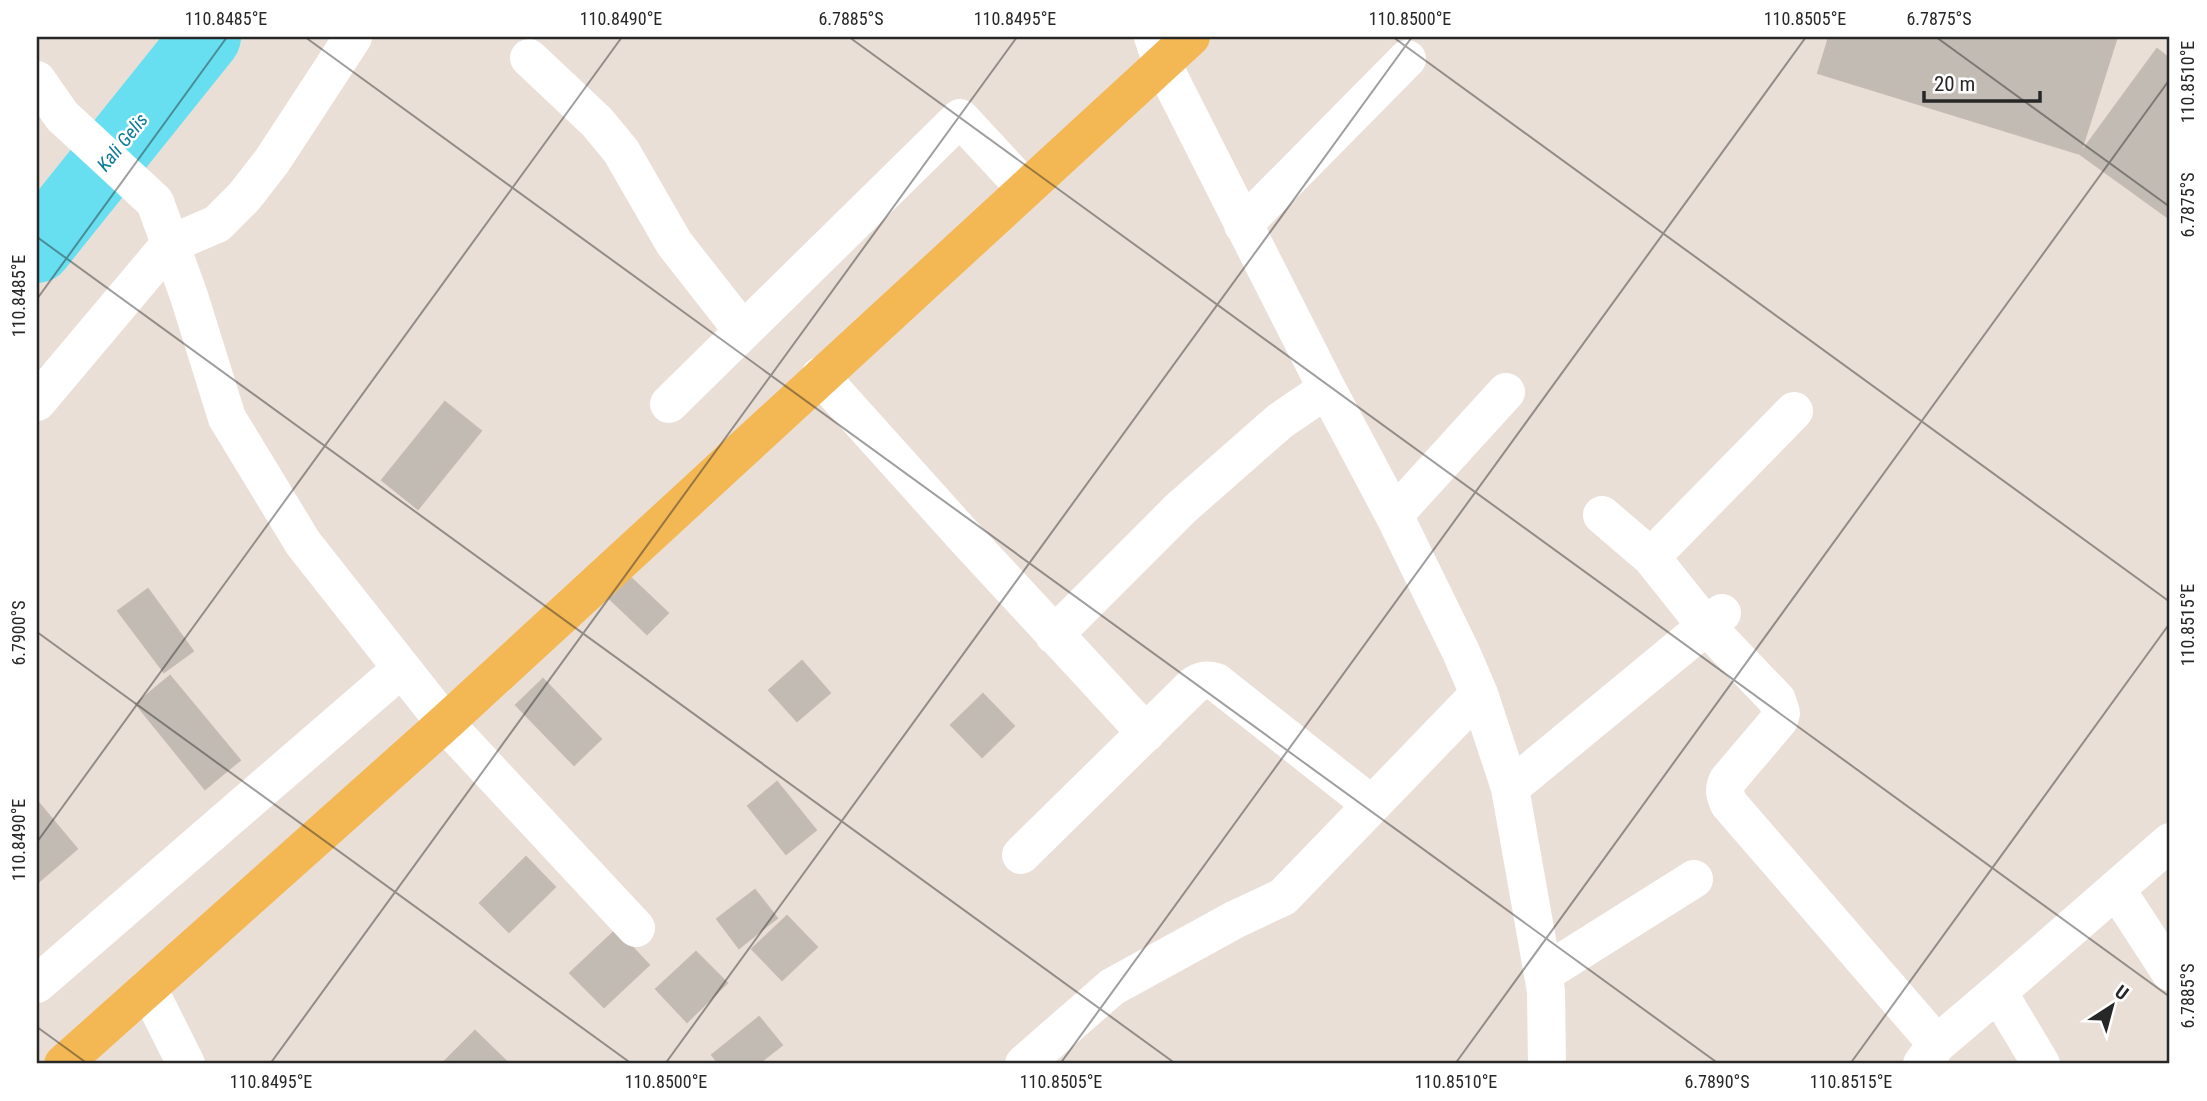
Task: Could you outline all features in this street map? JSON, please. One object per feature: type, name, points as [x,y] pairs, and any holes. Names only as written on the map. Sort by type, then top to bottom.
[{"type":"main road","points":[[63,1064],[445,723],[1025,188],[1158,50],[1191,37]]},
{"type":"street","points":[[37,402],[170,244],[217,224],[244,197],[272,161],[353,37]]},
{"type":"street","points":[[1158,50],[1243,225],[1394,515],[1479,694],[1510,788],[1546,991],[1547,1064]]},
{"type":"street","points":[[529,58],[597,122],[621,150],[674,243],[743,331]]},
{"type":"street","points":[[1243,225],[1407,59]]},
{"type":"street","points":[[37,80],[62,116],[155,202],[189,296],[227,418],[303,543],[445,723],[636,928]]},
{"type":"street","points":[[669,404],[960,118],[1025,188]]},
{"type":"street","points":[[820,376],[1146,733]]},
{"type":"street","points":[[1054,635],[1191,499],[1280,421],[1326,388]]},
{"type":"street","points":[[1394,515],[1506,392]]},
{"type":"street","points":[[1651,557],[1794,411]]},
{"type":"street","points":[[1602,516],[1651,557],[1714,620],[1777,700],[1781,713],[1779,720],[1724,787],[1729,804],[1929,1054],[2170,842]]},
{"type":"street","points":[[1510,788],[1714,620]]},
{"type":"street","points":[[37,984],[401,669]]},
{"type":"street","points":[[1021,855],[1200,681],[1216,682],[1372,805]]},
{"type":"street","points":[[1024,1064],[1112,987],[1236,919],[1283,897],[1479,694]]},
{"type":"street","points":[[1543,974],[1694,879]]},
{"type":"street","points":[[2116,889],[2170,972]]},
{"type":"street","points":[[148,988],[186,1064]]},
{"type":"street","points":[[1998,992],[2041,1064]]},
{"type":"building","points":[[1829,37],[2117,37],[2080,154],[1818,73]]},
{"type":"building","points":[[2157,49],[2170,59],[2170,219],[2080,154]]},
{"type":"building","points":[[445,402],[481,431],[418,509],[382,480]]},
{"type":"building","points":[[631,578],[668,613],[647,634],[610,599]]},
{"type":"building","points":[[148,589],[193,651],[164,672],[118,611]]},
{"type":"building","points":[[802,661],[830,693],[797,721],[769,690]]},
{"type":"building","points":[[170,676],[240,760],[205,789],[136,704]]},
{"type":"building","points":[[543,679],[601,739],[574,765],[516,705]]},
{"type":"building","points":[[983,694],[1014,726],[982,757],[951,725]]},
{"type":"building","points":[[777,782],[816,830],[786,854],[748,806]]},
{"type":"building","points":[[37,801],[77,849],[37,883]]},
{"type":"building","points":[[526,857],[555,887],[509,932],[480,903]]},
{"type":"building","points":[[755,890],[777,918],[739,948],[717,919]]},
{"type":"building","points":[[787,916],[817,947],[782,980],[752,949]]},
{"type":"building","points":[[616,930],[649,965],[604,1007],[570,973]]},
{"type":"building","points":[[696,952],[727,983],[687,1022],[656,989]]},
{"type":"building","points":[[759,1017],[782,1045],[758,1064],[719,1064],[712,1055]]},
{"type":"building","points":[[475,1031],[509,1064],[442,1064]]},
{"type":"waterway","name":"Kali Gelis","points":[[37,248],[206,37]]}]
